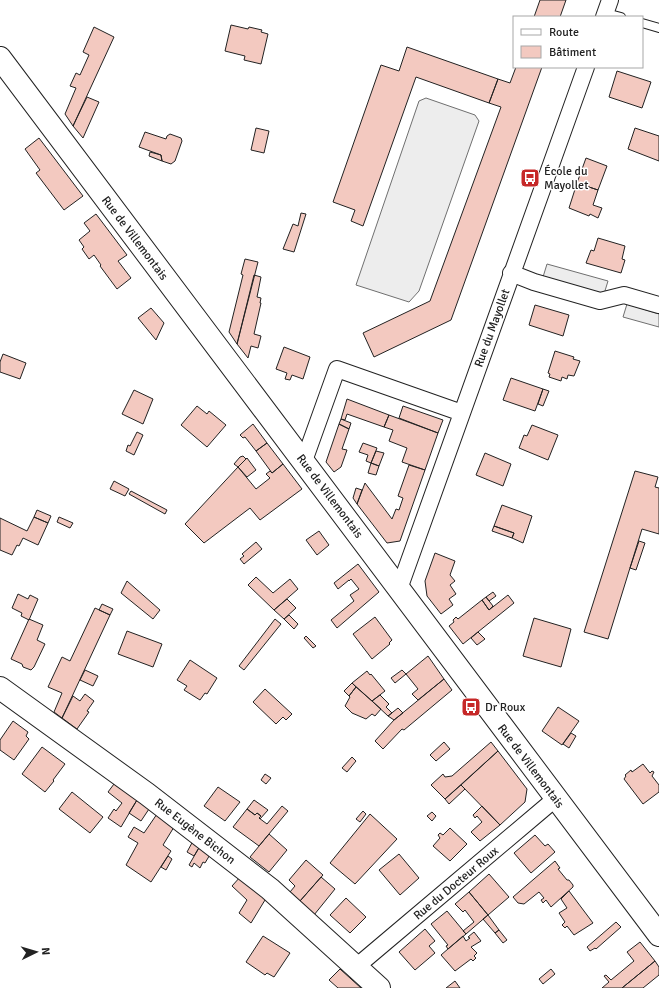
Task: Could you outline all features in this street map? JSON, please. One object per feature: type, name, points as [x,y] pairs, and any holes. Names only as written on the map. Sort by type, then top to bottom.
[{"type":"main road","name":"Rue de Villemontais","points":[[0,58],[304,461],[659,936]]},
{"type":"main road","name":"Rue Eugène Bichon","points":[[0,688],[147,794],[263,884],[379,988]]},
{"type":"street","name":"Rue du Mayollet","points":[[399,589],[586,68]]},
{"type":"street","points":[[511,273],[534,282],[600,301],[624,295],[659,305]]},
{"type":"street","points":[[304,461],[337,369],[462,413]]},
{"type":"street","name":"Rue du Docteur Roux","points":[[356,967],[556,799]]},
{"type":"lane","points":[[643,23],[659,28]]},
{"type":"shaded area","points":[[426,98],[475,115],[479,121],[419,291],[409,302],[356,285],[419,101]]},
{"type":"shaded area","points":[[547,264],[608,281],[604,294],[543,277]]},
{"type":"shaded area","points":[[627,304],[659,314],[659,327],[623,317]]},
{"type":"building","points":[[540,0],[566,0],[560,16],[534,16]]},
{"type":"building","points":[[231,25],[248,29],[249,27],[262,30],[261,32],[268,34],[261,64],[244,60],[245,56],[225,51]]},
{"type":"building","points":[[94,27],[114,37],[73,126],[65,114],[76,88],[70,86],[76,73],[80,75],[89,55],[83,52]]},
{"type":"building","points":[[407,47],[498,79],[489,103],[416,77],[363,226],[351,221],[355,210],[333,202],[381,65],[399,71]]},
{"type":"building","points":[[516,68],[542,68],[451,320],[374,357],[363,333],[430,301],[501,107],[489,103],[498,79],[510,83]]},
{"type":"building","points":[[617,71],[651,82],[642,108],[609,97]]},
{"type":"building","points":[[87,97],[99,102],[83,138],[73,126]]},
{"type":"building","points":[[256,128],[269,131],[264,153],[251,150]]},
{"type":"building","points":[[635,128],[659,136],[659,161],[628,149]]},
{"type":"building","points":[[145,132],[166,139],[170,134],[181,138],[182,141],[175,161],[171,164],[162,161],[161,155],[139,147]]},
{"type":"building","points":[[39,138],[83,196],[64,210],[36,173],[40,170],[25,149]]},
{"type":"building","points":[[150,152],[161,155],[162,161],[149,156]]},
{"type":"building","points":[[586,158],[607,166],[598,190],[577,183]]},
{"type":"building","points":[[577,183],[598,190],[593,205],[602,208],[598,218],[569,208]]},
{"type":"building","points":[[301,213],[306,214],[294,252],[283,249],[293,224],[298,226]]},
{"type":"building","points":[[96,214],[127,255],[118,261],[131,278],[117,289],[94,255],[89,259],[82,249],[84,247],[79,240],[90,231],[84,223]]},
{"type":"building","points":[[598,238],[625,246],[622,259],[625,260],[621,273],[586,263],[591,250],[594,251]]},
{"type":"building","points":[[245,259],[258,262],[237,344],[229,332],[243,275],[241,274]]},
{"type":"building","points":[[254,275],[261,277],[257,297],[261,298],[261,303],[254,334],[261,336],[258,348],[251,346],[248,358],[237,344]]},
{"type":"building","points":[[535,305],[569,315],[563,336],[529,325]]},
{"type":"building","points":[[151,308],[164,323],[156,340],[138,318]]},
{"type":"building","points":[[284,347],[310,357],[303,379],[292,375],[290,380],[285,379],[287,373],[276,369]]},
{"type":"building","points":[[555,351],[574,357],[573,359],[580,361],[574,376],[568,375],[567,379],[562,377],[561,381],[549,377],[550,374],[548,373]]},
{"type":"building","points":[[3,354],[26,363],[20,379],[0,372],[0,362]]},
{"type":"building","points":[[511,378],[543,389],[535,411],[503,400]]},
{"type":"building","points":[[543,389],[549,391],[543,406],[538,404]]},
{"type":"building","points":[[134,390],[153,399],[143,424],[122,414]]},
{"type":"building","points":[[347,399],[389,415],[384,427],[347,414],[345,420],[341,419]]},
{"type":"building","points":[[197,406],[207,414],[209,411],[226,425],[207,447],[181,425]]},
{"type":"building","points":[[403,406],[443,420],[438,433],[399,418]]},
{"type":"building","points":[[389,415],[438,433],[425,470],[402,462],[407,448],[389,441],[393,430],[384,427]]},
{"type":"building","points":[[341,419],[351,423],[349,429],[339,424]]},
{"type":"building","points":[[253,424],[267,443],[256,451],[245,437],[243,438],[240,435]]},
{"type":"building","points":[[339,424],[349,429],[342,449],[347,450],[341,467],[334,472],[326,462]]},
{"type":"building","points":[[532,425],[558,435],[548,460],[519,448],[524,435],[527,436]]},
{"type":"building","points":[[137,432],[143,435],[134,455],[126,451],[128,445],[130,446]]},
{"type":"building","points":[[267,443],[283,464],[272,473],[256,451]]},
{"type":"building","points":[[363,443],[377,448],[371,463],[366,461],[368,455],[359,452]]},
{"type":"building","points":[[376,451],[384,453],[379,466],[371,463]]},
{"type":"building","points":[[485,453],[511,464],[503,486],[476,475]]},
{"type":"building","points":[[243,456],[246,459],[238,467],[234,464],[240,457]]},
{"type":"building","points":[[247,458],[256,470],[247,477],[238,467]]},
{"type":"building","points":[[371,463],[379,466],[376,475],[368,473]]},
{"type":"building","points":[[283,464],[302,489],[260,520],[250,508],[204,543],[185,524],[238,467],[256,489],[270,478],[266,474],[270,471],[272,473]]},
{"type":"building","points":[[409,465],[425,470],[400,541],[387,543],[357,504],[365,483],[392,519],[396,509],[399,510],[403,498],[398,496]]},
{"type":"building","points":[[635,471],[658,477],[655,487],[659,488],[659,534],[642,529],[608,639],[584,632]]},
{"type":"building","points":[[114,481],[129,489],[125,496],[110,489]]},
{"type":"building","points":[[356,488],[362,490],[357,504],[353,498]]},
{"type":"building","points":[[131,491],[167,510],[165,514],[129,494]]},
{"type":"building","points":[[502,505],[532,516],[523,543],[512,538],[514,533],[494,526]]},
{"type":"building","points":[[37,510],[51,516],[48,523],[34,517]]},
{"type":"building","points":[[34,517],[48,523],[38,545],[23,538],[19,546],[17,545],[12,555],[0,550],[0,518],[27,531]]},
{"type":"building","points":[[59,517],[73,523],[70,528],[57,522]]},
{"type":"building","points":[[494,526],[514,533],[512,538],[492,531]]},
{"type":"building","points":[[319,531],[329,545],[317,555],[306,540]]},
{"type":"building","points":[[639,541],[645,543],[636,570],[630,568]]},
{"type":"building","points":[[256,542],[262,549],[244,564],[240,559],[244,556],[242,554]]},
{"type":"building","points":[[435,553],[455,561],[450,575],[455,581],[450,585],[456,594],[449,599],[453,605],[441,614],[427,596],[425,581]]},
{"type":"building","points":[[358,564],[379,592],[337,628],[331,620],[354,601],[350,595],[359,589],[351,579],[338,589],[334,583]]},
{"type":"building","points":[[256,577],[273,593],[290,579],[298,589],[274,610],[248,585]]},
{"type":"building","points":[[127,581],[160,610],[153,619],[121,593]]},
{"type":"building","points":[[493,592],[496,596],[489,601],[486,597]]},
{"type":"building","points":[[18,594],[28,599],[30,595],[38,599],[29,620],[21,616],[22,613],[12,608]]},
{"type":"building","points":[[508,595],[514,603],[463,644],[449,626],[454,622],[453,620],[456,617],[458,619],[482,600],[489,610]]},
{"type":"building","points":[[486,597],[493,606],[489,610],[482,600]]},
{"type":"building","points":[[287,599],[296,608],[284,619],[274,610]]},
{"type":"building","points":[[102,604],[113,609],[110,615],[99,610]]},
{"type":"building","points":[[95,608],[110,615],[62,718],[54,712],[62,693],[48,687],[62,657],[70,661]]},
{"type":"building","points":[[289,615],[298,624],[294,629],[284,619]]},
{"type":"building","points":[[375,617],[392,640],[389,643],[390,644],[372,659],[353,634]]},
{"type":"building","points":[[534,618],[571,629],[561,667],[523,656]]},
{"type":"building","points":[[29,619],[43,625],[37,640],[45,644],[34,667],[31,670],[23,667],[22,664],[11,659]]},
{"type":"building","points":[[275,619],[281,624],[244,670],[239,666]]},
{"type":"building","points":[[127,631],[162,644],[153,667],[118,654]]},
{"type":"building","points":[[478,632],[485,639],[477,645],[471,638]]},
{"type":"building","points":[[306,636],[316,646],[313,648],[304,638]]},
{"type":"building","points":[[428,656],[444,679],[418,700],[412,694],[418,689],[406,674]]},
{"type":"building","points":[[190,660],[217,678],[207,694],[205,693],[200,700],[184,690],[187,686],[177,680]]},
{"type":"building","points":[[85,670],[98,676],[93,686],[80,680]]},
{"type":"building","points":[[402,670],[406,674],[395,683],[391,678]]},
{"type":"building","points":[[367,671],[385,691],[372,701],[352,683]]},
{"type":"building","points":[[444,679],[452,690],[404,730],[402,729],[383,749],[375,741],[394,720]]},
{"type":"building","points":[[352,683],[356,687],[349,696],[344,691]]},
{"type":"building","points":[[356,687],[381,709],[375,716],[372,714],[366,719],[352,713],[345,706],[350,697],[349,696]]},
{"type":"building","points":[[265,689],[292,714],[286,720],[283,717],[276,724],[253,702]]},
{"type":"building","points":[[85,694],[94,701],[87,711],[89,712],[77,729],[62,718],[73,696],[80,701]]},
{"type":"building","points":[[380,695],[389,704],[386,707],[392,713],[388,716],[372,701]]},
{"type":"building","points":[[558,707],[579,721],[562,745],[542,731]]},
{"type":"building","points":[[398,708],[403,713],[394,720],[388,716]]},
{"type":"building","points":[[13,721],[28,732],[26,736],[29,739],[14,760],[0,750],[0,740]]},
{"type":"building","points":[[571,733],[576,736],[569,748],[563,744]]},
{"type":"building","points":[[444,742],[450,749],[436,761],[430,755]]},
{"type":"building","points":[[491,742],[498,751],[445,799],[431,785],[443,774],[445,777],[452,776]]},
{"type":"building","points":[[42,747],[65,764],[45,792],[22,774]]},
{"type":"building","points":[[498,751],[527,789],[525,802],[500,825],[461,785]]},
{"type":"building","points":[[352,757],[356,761],[347,772],[342,768]]},
{"type":"building","points":[[643,764],[650,773],[652,771],[654,772],[652,776],[659,785],[659,792],[643,804],[624,779],[626,776],[625,775],[631,770],[632,772]]},
{"type":"building","points":[[265,774],[271,778],[266,784],[261,780]]},
{"type":"building","points":[[114,784],[137,800],[121,827],[108,818],[114,809],[116,811],[122,803],[108,792]]},
{"type":"building","points":[[461,785],[465,789],[449,804],[445,799]]},
{"type":"building","points":[[218,787],[240,802],[225,821],[204,806]]},
{"type":"building","points":[[72,792],[103,817],[90,833],[59,809]]},
{"type":"building","points":[[137,800],[149,809],[141,821],[129,813]]},
{"type":"building","points":[[254,800],[268,810],[260,819],[259,818],[261,816],[257,813],[255,815],[247,809]]},
{"type":"building","points":[[282,806],[288,811],[259,846],[233,827],[247,809],[255,815],[257,813],[261,816],[259,818],[267,824]]},
{"type":"building","points":[[482,806],[500,825],[480,841],[471,832],[482,822],[477,816],[475,818],[473,815]]},
{"type":"building","points":[[363,811],[366,814],[360,822],[356,819]]},
{"type":"building","points":[[432,812],[436,816],[432,821],[427,816]]},
{"type":"building","points":[[157,814],[174,827],[163,845],[171,851],[151,882],[126,865],[138,843],[128,837],[134,827],[144,833]]},
{"type":"building","points":[[370,814],[397,839],[355,884],[330,863]]},
{"type":"building","points":[[450,828],[467,844],[450,861],[433,846],[440,838],[438,835],[440,833],[443,835]]},
{"type":"building","points":[[269,834],[287,850],[269,872],[250,857]]},
{"type":"building","points":[[535,835],[545,846],[548,844],[555,852],[531,873],[514,853]]},
{"type":"building","points":[[193,841],[200,846],[194,856],[187,852]]},
{"type":"building","points":[[200,846],[211,853],[200,868],[194,863],[192,867],[189,865]]},
{"type":"building","points":[[399,854],[419,878],[400,895],[379,870]]},
{"type":"building","points":[[168,856],[172,859],[166,870],[161,867]]},
{"type":"building","points":[[306,860],[323,875],[300,901],[290,892],[295,886],[289,880]]},
{"type":"building","points":[[555,861],[560,868],[558,869],[567,880],[569,880],[573,887],[551,907],[546,900],[543,903],[541,900],[544,898],[539,892],[524,904],[518,903],[513,897]]},
{"type":"building","points":[[489,874],[509,897],[488,915],[469,892]]},
{"type":"building","points":[[241,876],[265,900],[251,923],[239,913],[247,900],[232,886]]},
{"type":"building","points":[[321,877],[335,889],[314,915],[300,901]]},
{"type":"building","points":[[569,891],[593,923],[574,935],[567,926],[565,928],[562,925],[565,922],[559,913],[567,908],[561,899]]},
{"type":"building","points":[[469,892],[488,915],[466,934],[463,931],[474,922],[465,910],[463,912],[455,904]]},
{"type":"building","points":[[346,898],[366,917],[350,933],[330,915]]},
{"type":"building","points":[[447,911],[466,934],[448,949],[446,946],[448,945],[431,924]]},
{"type":"building","points":[[488,915],[499,930],[495,933],[483,919]]},
{"type":"building","points":[[616,922],[621,927],[596,949],[595,948],[590,951],[587,947]]},
{"type":"building","points":[[425,929],[435,941],[429,946],[435,953],[415,970],[399,952]]},
{"type":"building","points":[[499,930],[507,940],[503,943],[495,933]]},
{"type":"building","points":[[474,932],[481,941],[471,947],[477,953],[474,956],[476,958],[473,961],[471,959],[455,971],[441,955],[463,936],[466,941]]},
{"type":"building","points":[[263,936],[290,953],[274,977],[267,973],[265,975],[246,962]]},
{"type":"building","points":[[640,942],[655,961],[622,988],[602,988],[609,982],[604,976],[606,975],[611,980],[634,961],[627,952]]},
{"type":"building","points":[[655,961],[659,967],[659,975],[643,988],[622,988]]},
{"type":"building","points":[[340,969],[361,988],[338,988],[329,980]]},
{"type":"building","points":[[551,969],[555,974],[543,984],[539,979]]},
{"type":"building","points":[[455,981],[460,988],[446,988]]},
{"type":"place","name":"École du Mayollet","points":[[530,178]]},
{"type":"place","name":"Dr Roux","points":[[471,707]]}]
